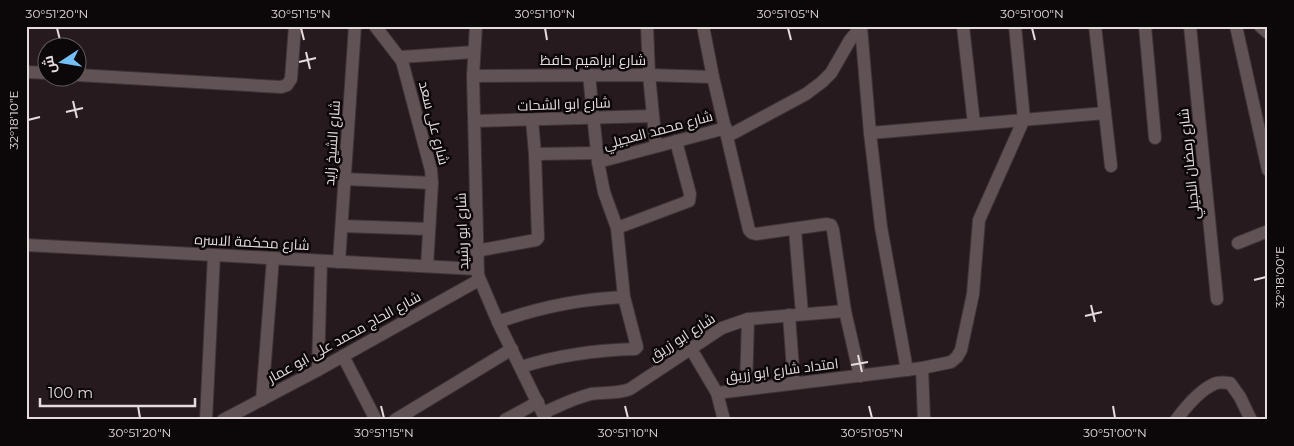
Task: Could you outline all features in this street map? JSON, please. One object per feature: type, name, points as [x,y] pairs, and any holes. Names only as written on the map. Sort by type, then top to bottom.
[{"type":"street","points":[[88,76],[281,87],[287,85],[291,79],[294,26]]},
{"type":"street","name":"شارع الشيخ زايد","points":[[339,262],[355,26]]},
{"type":"street","name":"شارع على سعد","points":[[375,26],[401,57],[431,170],[432,183],[427,266]]},
{"type":"street","name":"شارع ابو رشيد","points":[[476,26],[473,76],[478,274],[498,322],[542,412]]},
{"type":"street","points":[[647,26],[649,75],[656,146]]},
{"type":"street","points":[[702,26],[749,230],[752,234],[756,234],[831,225],[845,311],[860,376]]},
{"type":"street","points":[[963,26],[974,124]]},
{"type":"street","points":[[1015,26],[1024,119]]},
{"type":"street","points":[[1095,26],[1111,166]]},
{"type":"street","points":[[1145,26],[1156,138]]},
{"type":"street","name":"شارع رمضان النجيلي","points":[[1190,26],[1217,299]]},
{"type":"street","points":[[1236,26],[1268,170]]},
{"type":"street","points":[[1260,26],[1268,33]]},
{"type":"street","points":[[862,27],[870,133],[881,227],[908,370]]},
{"type":"street","name":"شارع محمد العجيلي","points":[[535,154],[597,158],[727,132],[806,94],[822,82],[831,73],[850,40],[862,27]]},
{"type":"street","points":[[401,57],[474,52]]},
{"type":"street","points":[[521,367],[566,355],[596,351],[635,350],[637,346],[624,297],[617,228],[604,192],[597,158],[589,75]]},
{"type":"street","name":"شارع ابراهيم حافظ","points":[[473,76],[649,75],[713,78]]},
{"type":"street","points":[[870,133],[1024,119],[1105,114]]},
{"type":"street","name":"شارع ابو الشحات","points":[[475,121],[653,116]]},
{"type":"street","name":"امتداد شارع ابو زريق","points":[[717,392],[922,368],[951,362],[957,357],[961,350],[973,294],[977,231],[980,216],[1024,119]]},
{"type":"street","points":[[476,251],[536,240],[539,236],[532,120]]},
{"type":"street","points":[[617,228],[686,203],[690,198],[676,141]]},
{"type":"street","points":[[345,179],[432,183]]},
{"type":"street","points":[[342,226],[429,229]]},
{"type":"street","points":[[795,230],[802,314]]},
{"type":"street","points":[[1238,243],[1268,231]]},
{"type":"street","name":"شارع محكمة الاسره","points":[[26,245],[427,266],[478,274]]},
{"type":"street","points":[[206,420],[214,255]]},
{"type":"street","points":[[262,400],[272,258]]},
{"type":"street","points":[[318,370],[322,260]]},
{"type":"street","name":"شارع الحاج محمد على ابو عمار","points":[[223,420],[237,417],[262,400],[344,356],[478,274]]},
{"type":"street","points":[[498,322],[556,304],[599,298],[624,297]]},
{"type":"street","name":"شارع ابو زريق","points":[[505,420],[542,412],[579,397],[626,390],[722,328],[748,318],[845,311]]},
{"type":"street","points":[[789,315],[794,384]]},
{"type":"street","points":[[746,389],[748,318]]},
{"type":"street","points":[[395,420],[512,349]]},
{"type":"street","points":[[691,349],[717,392],[724,420]]},
{"type":"street","points":[[344,356],[376,420]]},
{"type":"street","points":[[922,368],[924,420]]},
{"type":"street","points":[[1176,420],[1188,406],[1208,389],[1214,384],[1221,382],[1230,383],[1240,397],[1251,420]]}]
